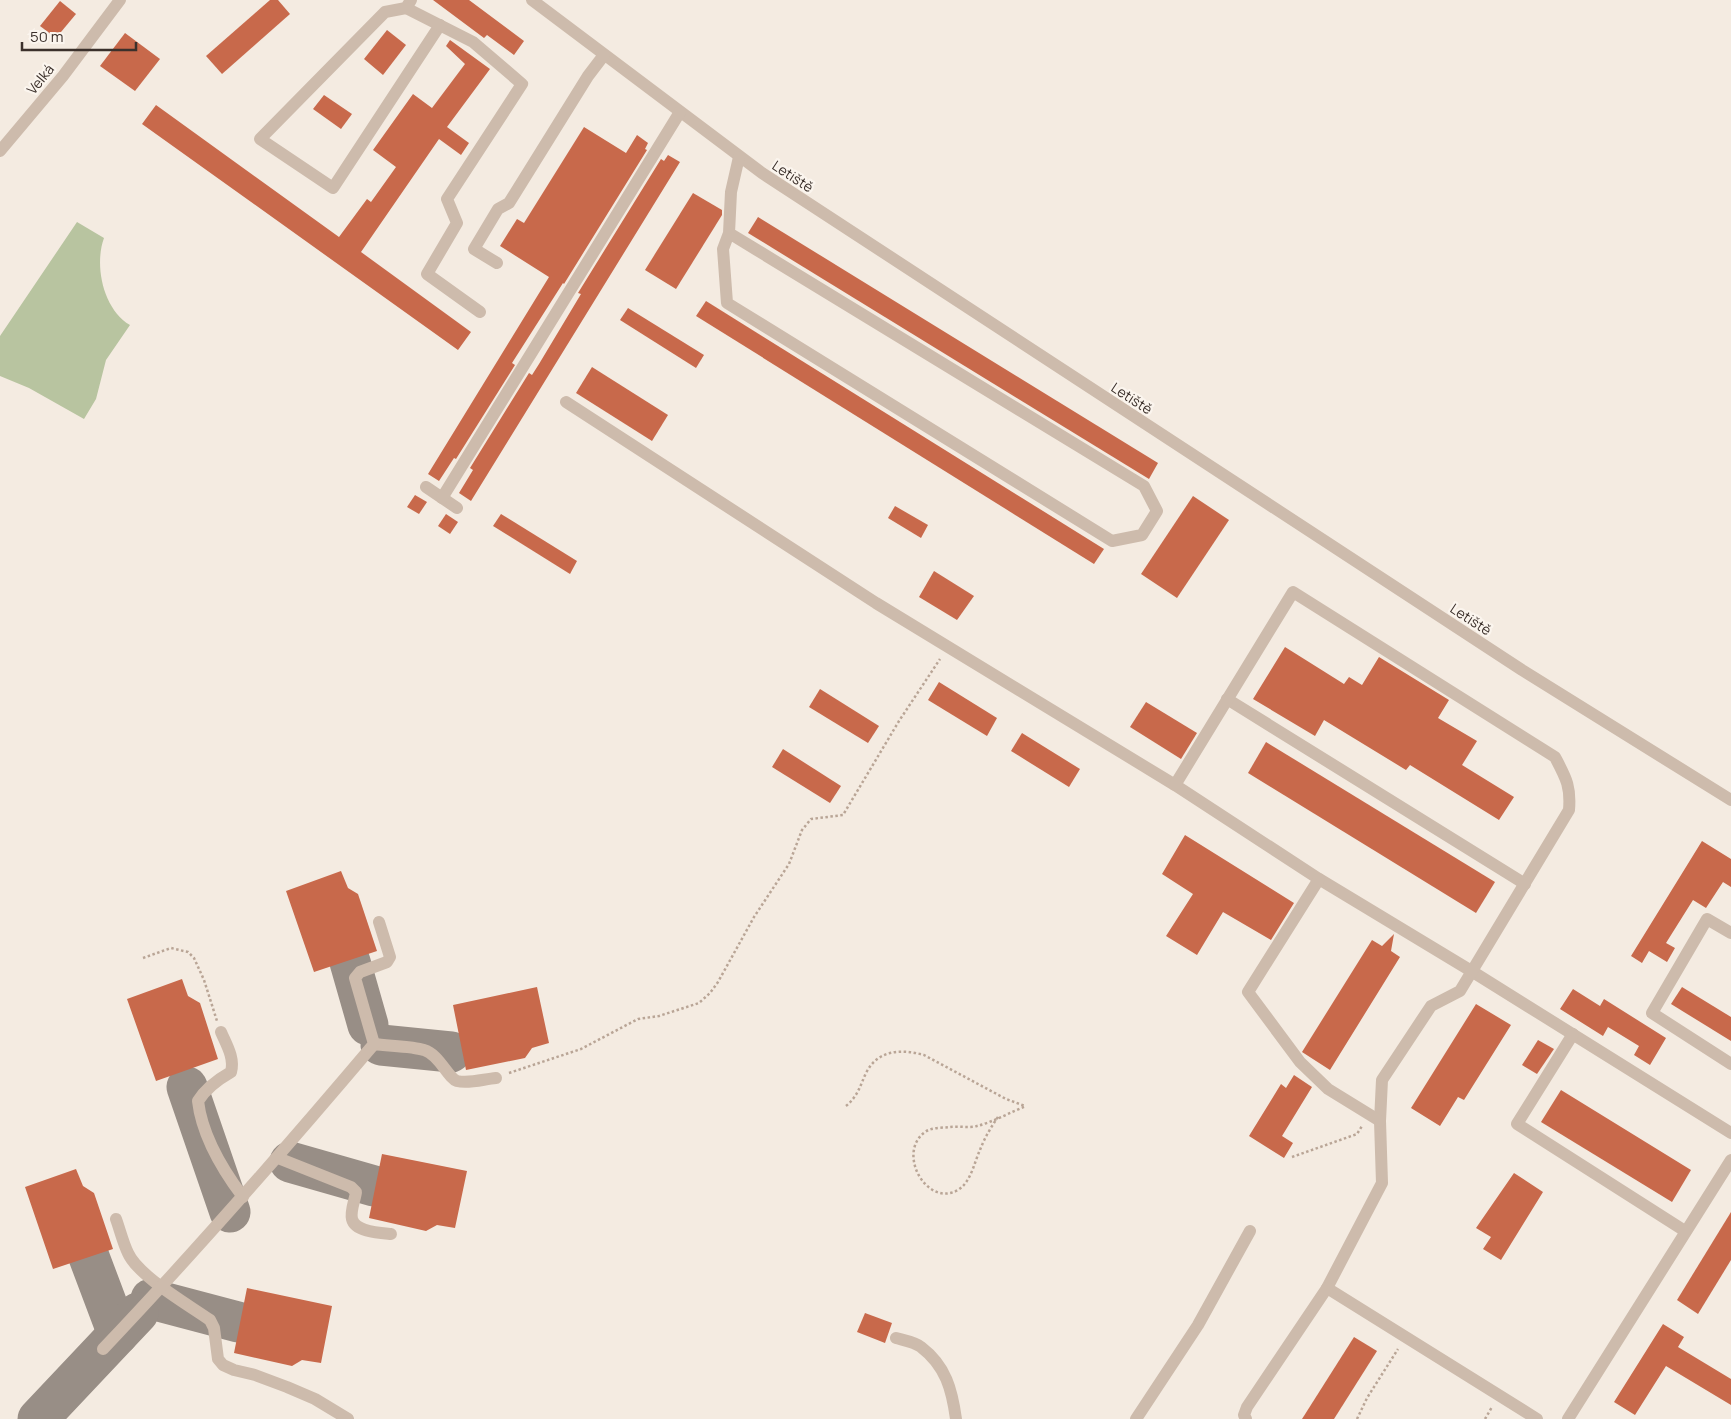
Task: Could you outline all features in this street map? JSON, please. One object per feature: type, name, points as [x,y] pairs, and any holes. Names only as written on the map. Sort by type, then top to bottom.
[{"type":"street","name":"Velká","points":[[0,151],[63,76],[120,0]]},
{"type":"street","name":"Letiště","points":[[532,0],[739,157],[778,184],[1514,665],[1728,798]]},
{"type":"street","points":[[440,25],[333,188],[260,139],[385,12],[409,4],[440,25],[473,42],[522,84],[448,199],[457,223],[427,274],[480,312]]},
{"type":"street","points":[[497,263],[474,249],[498,209],[509,203],[588,76],[604,55]]},
{"type":"street","points":[[442,498],[680,112]]},
{"type":"street","points":[[729,233],[1144,486],[1157,512],[1142,534],[1112,541],[727,303],[722,249],[729,233],[732,192],[739,157]]},
{"type":"street","points":[[566,402],[876,603],[1175,785],[1319,879],[1473,972],[1731,1133]]},
{"type":"street","points":[[426,487],[457,508]]},
{"type":"street","points":[[1175,785],[1293,592],[1555,757],[1571,793],[1569,810],[1473,972],[1460,991],[1431,1006],[1382,1080],[1375,1118],[1382,1182],[1327,1288],[1247,1407],[1244,1415],[1246,1419]]},
{"type":"street","points":[[1228,699],[1525,884]]},
{"type":"street","points":[[1728,798],[1731,812]]},
{"type":"street","points":[[1319,879],[1248,992],[1300,1062],[1328,1089],[1375,1118]]},
{"type":"street","points":[[1731,933],[1707,919],[1652,1013],[1731,1064]]},
{"type":"street","points":[[374,1044],[354,978],[360,972],[388,962],[390,957],[379,922]]},
{"type":"street","points":[[221,1032],[230,1053],[231,1072],[210,1085],[198,1101],[200,1116],[213,1148],[230,1180],[243,1197]]},
{"type":"street","points":[[1573,1034],[1517,1124],[1685,1231]]},
{"type":"street","points":[[374,1044],[424,1050],[441,1062],[456,1080],[496,1078]]},
{"type":"street","points":[[104,1349],[278,1158],[374,1044]]},
{"type":"street","points":[[278,1158],[351,1187],[356,1192],[352,1219],[356,1226],[391,1234]]},
{"type":"street","points":[[1568,1419],[1731,1160]]},
{"type":"street","points":[[116,1219],[128,1255],[162,1287],[210,1320],[214,1328],[218,1359],[223,1365],[315,1398],[348,1419]]},
{"type":"street","points":[[1136,1419],[1198,1325],[1250,1231]]},
{"type":"street","points":[[1327,1288],[1537,1419]]},
{"type":"street","points":[[896,1338],[920,1346],[941,1368],[953,1394],[956,1419]]},
{"type":"path","points":[[496,1078],[581,1049],[638,1019],[659,1016],[698,1003],[710,993],[754,917],[789,864],[802,830],[811,819],[843,815],[899,721],[948,647]]},
{"type":"path","points":[[143,958],[171,948],[188,952],[194,958],[204,980],[221,1032]]},
{"type":"path","points":[[846,1106],[859,1092],[867,1071],[874,1061],[883,1054],[896,1051],[912,1052],[942,1064],[1006,1099],[1026,1106],[998,1117],[976,1126],[930,1129],[923,1134],[917,1142],[912,1157],[914,1164],[922,1181],[933,1190],[950,1193],[964,1185],[971,1174],[980,1150],[998,1117]]},
{"type":"path","points":[[1292,1157],[1357,1134],[1375,1118]]},
{"type":"path","points":[[1358,1419],[1367,1398],[1406,1338]]},
{"type":"green space","points":[[77,222],[104,238],[100,261],[103,286],[113,308],[130,325],[106,360],[96,399],[84,419],[29,388],[0,376],[0,336]]},
{"type":"building","points":[[270,0],[278,0],[290,14],[222,74],[206,56]]},
{"type":"building","points":[[433,0],[469,0],[524,41],[514,55],[487,35],[484,38]]},
{"type":"building","points":[[60,1],[76,14],[56,38],[40,26]]},
{"type":"building","points":[[387,30],[406,45],[383,75],[364,59]]},
{"type":"building","points":[[125,33],[160,59],[135,91],[100,66]]},
{"type":"building","points":[[450,40],[490,69],[447,127],[469,143],[461,155],[439,139],[361,252],[471,332],[458,350],[142,124],[156,105],[339,237],[367,199],[371,202],[396,167],[373,150],[413,94],[432,108],[465,64],[446,46]]},
{"type":"building","points":[[324,95],[352,114],[341,129],[313,109]]},
{"type":"building","points":[[584,127],[626,153],[637,135],[648,143],[645,149],[647,150],[564,284],[512,363],[515,365],[456,459],[454,458],[439,481],[428,474],[549,277],[500,246],[517,219],[524,223]]},
{"type":"building","points":[[668,155],[680,162],[471,501],[459,493],[473,470],[470,468],[529,373],[532,375],[539,364],[581,294],[578,293],[661,159],[664,161]]},
{"type":"building","points":[[693,193],[722,210],[722,215],[676,289],[645,270]]},
{"type":"building","points":[[758,217],[1158,463],[1149,479],[748,233]]},
{"type":"building","points":[[706,301],[1104,549],[1094,564],[696,316]]},
{"type":"building","points":[[628,308],[704,355],[696,368],[620,320]]},
{"type":"building","points":[[592,367],[668,415],[652,441],[576,393]]},
{"type":"building","points":[[415,495],[427,502],[419,514],[407,507]]},
{"type":"building","points":[[1193,496],[1229,520],[1177,598],[1141,574]]},
{"type":"building","points":[[895,506],[928,525],[921,538],[888,518]]},
{"type":"building","points":[[446,514],[458,522],[450,534],[438,526]]},
{"type":"building","points":[[501,514],[577,561],[570,574],[493,526]]},
{"type":"building","points":[[934,571],[974,596],[957,620],[919,597]]},
{"type":"building","points":[[1285,647],[1344,684],[1349,677],[1362,685],[1379,657],[1449,700],[1438,718],[1477,741],[1462,765],[1514,797],[1499,820],[1410,765],[1406,770],[1324,720],[1315,736],[1253,699]]},
{"type":"building","points":[[939,682],[997,718],[987,736],[928,700]]},
{"type":"building","points":[[820,689],[879,726],[868,743],[809,707]]},
{"type":"building","points":[[1146,702],[1197,733],[1181,759],[1130,727]]},
{"type":"building","points":[[1022,733],[1080,769],[1069,787],[1011,751]]},
{"type":"building","points":[[1266,742],[1495,882],[1476,913],[1248,773]]},
{"type":"building","points":[[783,749],[841,786],[830,803],[772,767]]},
{"type":"building","points":[[1185,835],[1294,903],[1271,940],[1223,912],[1197,955],[1166,936],[1193,894],[1162,874]]},
{"type":"building","points":[[1702,841],[1731,859],[1731,887],[1723,882],[1706,908],[1693,900],[1666,943],[1675,948],[1667,962],[1649,951],[1642,963],[1631,956]]},
{"type":"building","points":[[341,871],[348,888],[358,894],[377,951],[314,972],[286,891]]},
{"type":"building","points":[[1394,934],[1391,951],[1400,957],[1330,1070],[1302,1052],[1372,940],[1382,946]]},
{"type":"building","points":[[182,979],[188,996],[200,1003],[218,1059],[156,1081],[127,999]]},
{"type":"building","points":[[537,987],[549,1043],[532,1048],[525,1058],[466,1070],[453,1005]]},
{"type":"building","points":[[1682,987],[1731,1017],[1731,1041],[1671,1004]]},
{"type":"building","points":[[1573,989],[1600,1006],[1604,999],[1666,1038],[1650,1065],[1634,1055],[1639,1046],[1608,1027],[1603,1036],[1560,1009]]},
{"type":"building","points":[[1476,1004],[1511,1025],[1464,1100],[1458,1097],[1440,1126],[1411,1108]]},
{"type":"building","points":[[1538,1040],[1554,1049],[1537,1074],[1522,1065]]},
{"type":"building","points":[[1294,1075],[1312,1087],[1282,1136],[1293,1143],[1284,1158],[1249,1136],[1281,1084],[1286,1088]]},
{"type":"building","points":[[1561,1090],[1691,1170],[1672,1202],[1541,1122]]},
{"type":"building","points":[[382,1154],[467,1171],[455,1228],[437,1225],[426,1231],[369,1218]]},
{"type":"building","points":[[76,1169],[83,1186],[94,1193],[113,1249],[53,1269],[25,1187]]},
{"type":"building","points":[[1514,1173],[1543,1192],[1501,1260],[1483,1249],[1491,1237],[1476,1228]]},
{"type":"building","points":[[1731,1212],[1731,1260],[1698,1314],[1677,1300]]},
{"type":"building","points":[[247,1288],[332,1306],[321,1363],[302,1360],[292,1366],[234,1353]]},
{"type":"building","points":[[865,1313],[892,1323],[885,1343],[857,1332]]},
{"type":"building","points":[[1663,1324],[1684,1337],[1678,1347],[1731,1379],[1731,1405],[1666,1366],[1635,1415],[1614,1402]]},
{"type":"building","points":[[1354,1337],[1377,1351],[1334,1419],[1302,1419]]},
{"type":"taxiway","points":[[350,962],[368,1025]]},
{"type":"taxiway","points":[[381,1045],[451,1052]]},
{"type":"taxiway","points":[[187,1087],[230,1212]]},
{"type":"taxiway","points":[[290,1162],[374,1186]]},
{"type":"taxiway","points":[[89,1257],[118,1334]]},
{"type":"taxiway","points":[[151,1299],[238,1322]]},
{"type":"taxiway","points":[[38,1419],[138,1313]]}]
